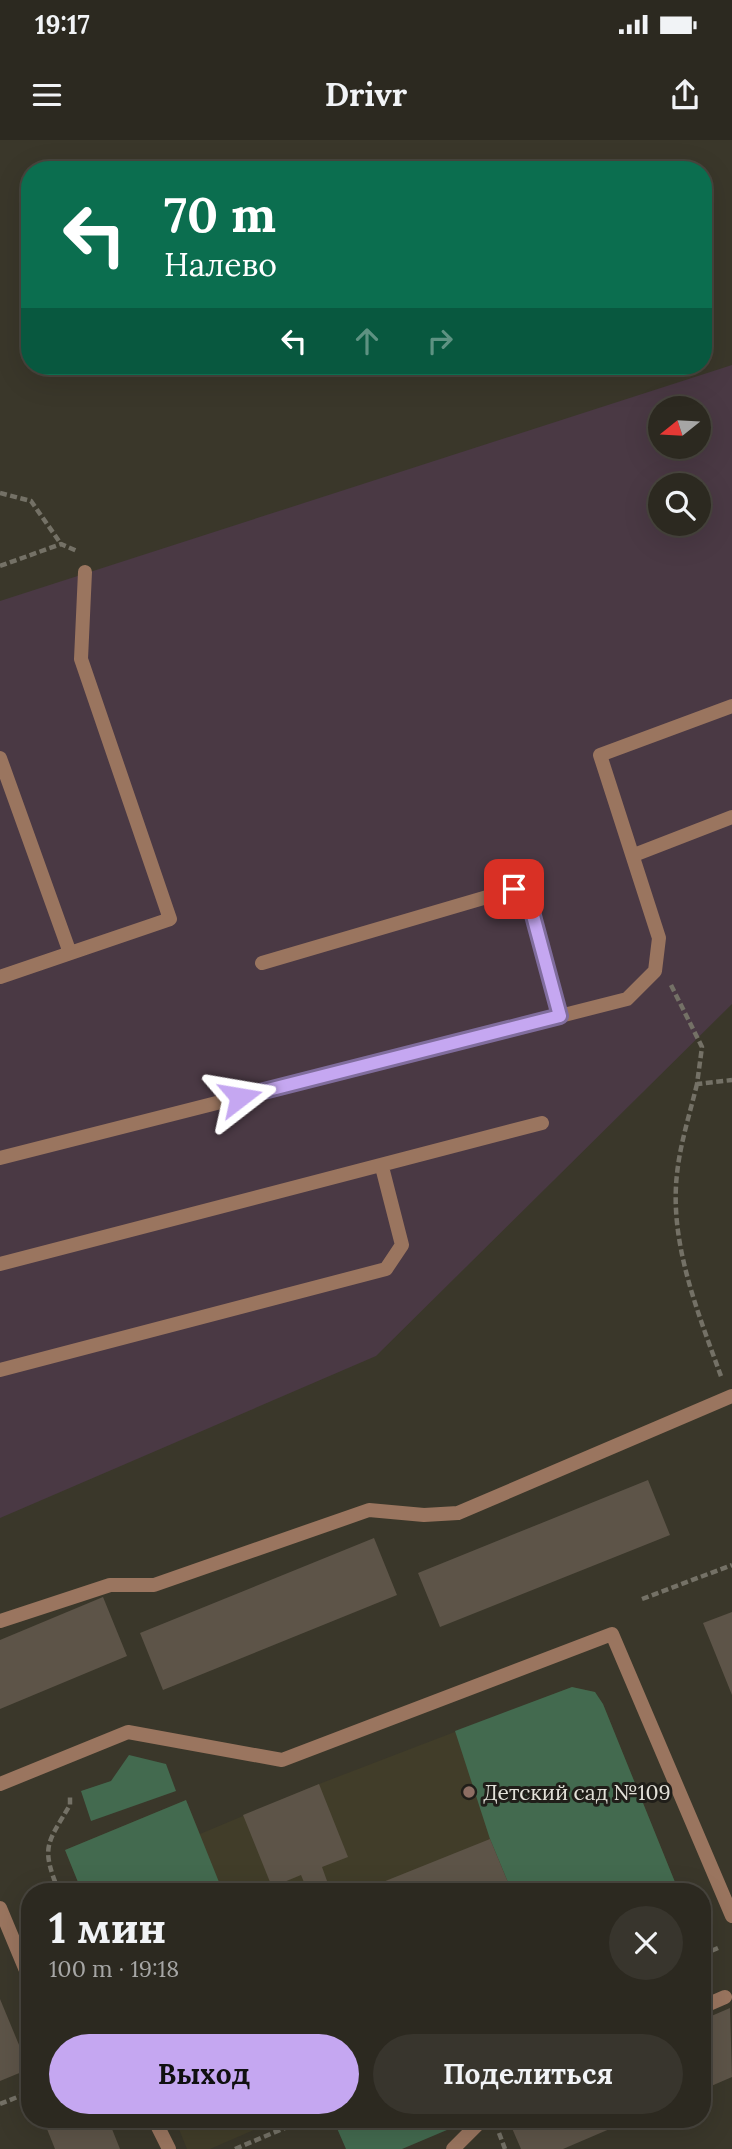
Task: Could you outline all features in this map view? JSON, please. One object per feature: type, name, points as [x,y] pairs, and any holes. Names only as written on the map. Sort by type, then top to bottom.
[{"type":"lane","points":[[0,977],[170,919],[81,659],[85,572]]},
{"type":"lane","points":[[0,1158],[627,999],[655,971],[659,938],[600,755],[732,706]]},
{"type":"lane","points":[[0,758],[70,953]]},
{"type":"lane","points":[[634,855],[732,817]]},
{"type":"lane","points":[[262,963],[514,889],[528,897],[560,1016]]},
{"type":"lane","points":[[0,1264],[382,1167],[542,1123]]},
{"type":"lane","points":[[1,1366],[386,1269],[402,1245],[382,1167]]},
{"type":"lane","points":[[0,1621],[110,1585],[154,1585],[369,1510],[424,1515],[458,1513],[731,1398]]},
{"type":"lane","points":[[0,1784],[128,1731],[282,1760],[612,1634],[732,1916]]},
{"type":"lane","points":[[0,1908],[21,1958]]},
{"type":"lane","points":[[711,2003],[725,1997]]},
{"type":"lane","points":[[158,2128],[169,2149]]},
{"type":"lane","points":[[453,2149],[474,2128]]},
{"type":"path","points":[[0,493],[31,501],[61,544],[76,549],[85,572]]},
{"type":"path","points":[[0,566],[61,544]]},
{"type":"path","points":[[655,971],[665,973],[702,1047],[697,1084],[676,1175],[679,1233],[691,1290],[731,1398]]},
{"type":"path","points":[[697,1084],[732,1080]]},
{"type":"path","points":[[642,1600],[732,1565]]},
{"type":"path","points":[[55,1883],[47,1863],[46,1847],[70,1805],[70,1797]]},
{"type":"path","points":[[711,1951],[718,1948]]},
{"type":"path","points":[[0,2104],[21,2096]]},
{"type":"path","points":[[235,2149],[285,2128]]},
{"type":"shaded area","points":[[732,365],[732,1004],[376,1356],[0,1518],[0,601],[701,375],[712,375],[712,371]]},
{"type":"shaded area","name":"Детский сад №109","points":[[572,1687],[595,1692],[603,1704],[675,1883],[78,1883],[65,1850],[186,1800],[200,1834],[319,1784]]},
{"type":"shaded area","points":[[179,2128],[258,2128],[210,2149],[187,2149]]},
{"type":"green space","points":[[572,1687],[595,1692],[603,1704],[675,1883],[508,1883],[490,1839],[455,1731]]},
{"type":"green space","points":[[129,1755],[166,1764],[176,1791],[91,1821],[81,1791],[111,1781]]},
{"type":"green space","points":[[186,1800],[219,1883],[78,1883],[65,1850]]},
{"type":"green space","points":[[337,2128],[452,2128],[402,2149],[346,2149]]},
{"type":"building","points":[[648,1480],[670,1535],[440,1627],[418,1573]]},
{"type":"building","points":[[374,1538],[397,1595],[163,1690],[140,1633]]},
{"type":"building","points":[[103,1597],[127,1656],[0,1709],[0,1640]]},
{"type":"building","points":[[732,1612],[732,1695],[703,1623]]},
{"type":"building","points":[[319,1784],[348,1857],[322,1867],[328,1883],[304,1883],[301,1875],[282,1883],[270,1883],[243,1815]]},
{"type":"building","points":[[490,1839],[508,1883],[380,1883]]},
{"type":"building","points":[[0,1999],[21,2050],[21,2072],[0,2081]]},
{"type":"building","points":[[730,2008],[732,2077],[711,2086],[711,2016]]},
{"type":"building","points":[[47,2128],[112,2128],[120,2149],[55,2149]]},
{"type":"building","points":[[512,2128],[612,2128],[563,2149],[521,2149]]},
{"type":"place","name":"Детский сад №109","points":[[469,1792]]},
{"type":"route","points":[[240,1097],[560,1016],[528,897],[514,889]]}]
